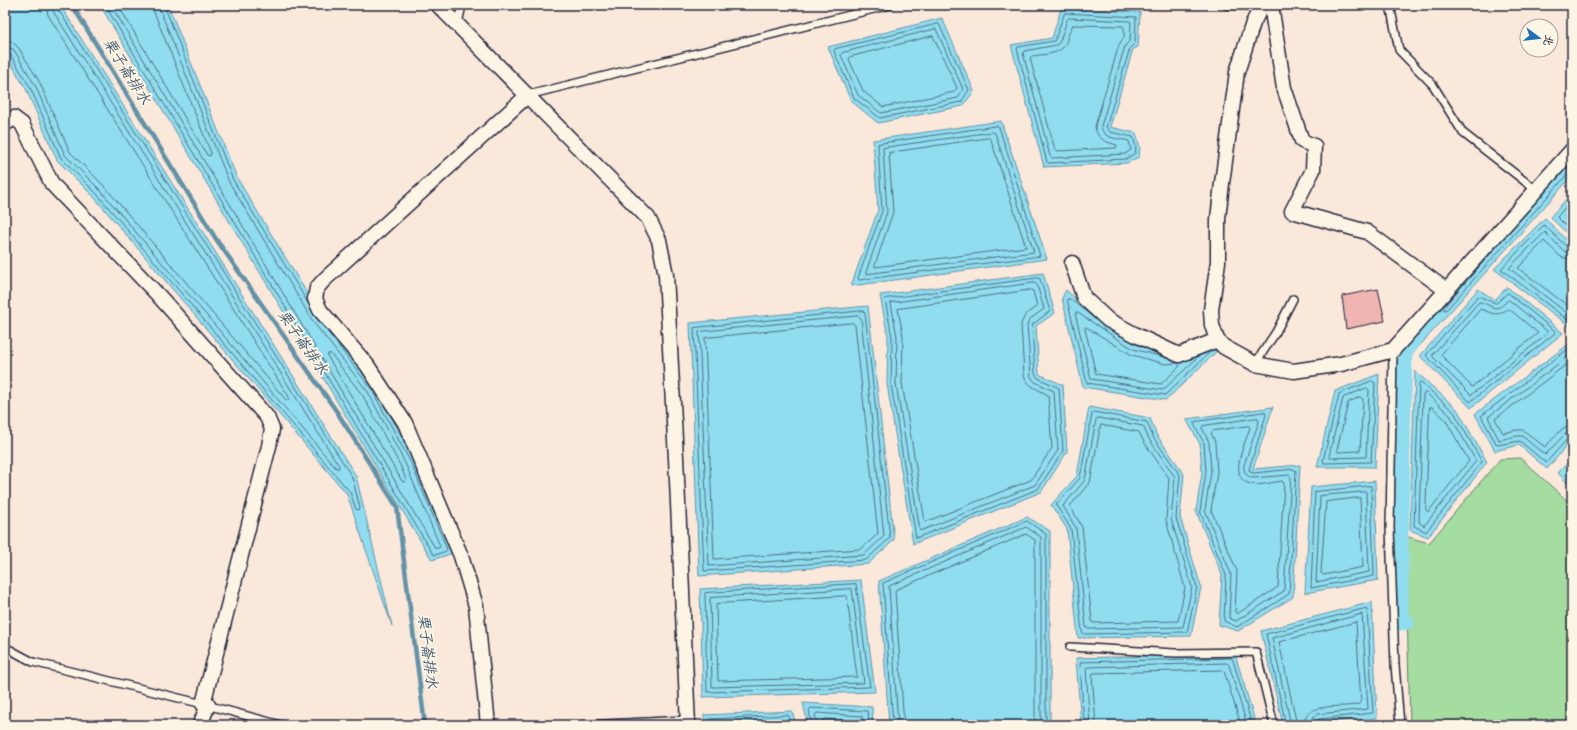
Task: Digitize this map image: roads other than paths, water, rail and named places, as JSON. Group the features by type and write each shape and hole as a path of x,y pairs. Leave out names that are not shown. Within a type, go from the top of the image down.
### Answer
{"street":[{"path":"438,5 648,218 659,240 666,275 688,723"},
{"path":"1446,290 1367,232 1292,211 1313,170 1314,146 1302,141 1284,88 1269,6 1258,13 1253,23 1237,72 1218,219 1218,262 1211,310 1212,325 1217,340 1224,347 1255,364 1294,371 1340,364 1393,350 1572,150"},
{"path":"488,725 476,606 461,556 405,423 367,365 320,310 315,299 317,288 324,280 528,95"},
{"path":"5,124 14,118 22,124 52,184 158,295 257,405 267,417 272,429 200,725"},
{"path":"1072,263 1084,298 1108,320 1136,335 1179,355 1217,340"}],"lane":[{"path":"458,24 462,5"},
{"path":"528,95 890,5"},
{"path":"1226,5 1269,6"},
{"path":"1390,5 1399,50 1433,85 1463,133 1536,190"},
{"path":"1255,364 1276,332 1293,299"},
{"path":"1393,350 1390,528 1395,665 1400,725"},
{"path":"5,647 33,662 205,704 281,725"},
{"path":"1070,647 1175,653 1256,652 1274,725"},
{"path":"584,725 688,723"}],"water":[{"path":"5,5 60,5 356,476 392,626 347,494 94,197 57,160 26,89 5,53"},
{"path":"100,5 168,5 237,178 322,318 376,387 414,461 453,553 432,560"},
{"path":"1061,9 1140,12 1138,47 1133,49 1110,127 1136,133 1140,147 1139,157 1127,163 1044,167 1011,45 1052,38"},
{"path":"942,18 974,91 963,106 878,123 851,101 828,47"},
{"path":"1001,121 1047,259 851,286 878,210 873,140"},
{"path":"1572,154 1572,176 1414,352 1402,348"},
{"path":"1572,193 1572,238 1550,217"},
{"path":"1545,218 1572,246 1572,328 1494,269"},
{"path":"1043,273 1055,313 1036,326 1039,374 1063,385 1067,452 1041,492 913,544 887,384 888,337 880,295"},
{"path":"1507,287 1563,333 1471,408 1420,356 1478,289 1495,300"},
{"path":"1066,290 1089,311 1168,349 1212,345 1216,352 1166,400 1083,387 1062,298"},
{"path":"868,306 894,540 868,564 699,576 690,323"},
{"path":"1569,344 1572,346 1572,439 1547,469 1519,445 1495,451 1475,414"},
{"path":"1415,371 1457,409 1487,462 1428,537 1410,530"},
{"path":"1379,374 1375,467 1317,467 1335,391"},
{"path":"1089,407 1150,418 1156,434 1184,474 1180,517 1201,587 1191,636 1078,638 1067,529 1051,505 1077,476"},
{"path":"1273,407 1253,469 1300,465 1293,597 1238,631 1219,625 1222,575 1196,511 1202,473 1200,444 1186,419"},
{"path":"1572,458 1572,488 1558,473"},
{"path":"1375,481 1378,580 1305,593 1311,487"},
{"path":"1027,517 1050,531 1050,725 889,725 879,581"},
{"path":"861,580 875,692 703,697 700,589"},
{"path":"1372,602 1377,718 1283,725 1261,631"},
{"path":"1235,654 1256,725 1081,725 1076,658"},
{"path":"803,703 872,707 873,725 808,725"},
{"path":"792,711 796,725 705,725 704,715"}],"waterway":[{"name":"栗子崙排水","path":"72,5 216,239 337,412 397,507 425,725"},
{"path":"1407,622 1401,623 1401,535 1405,353 1419,334"}]}
